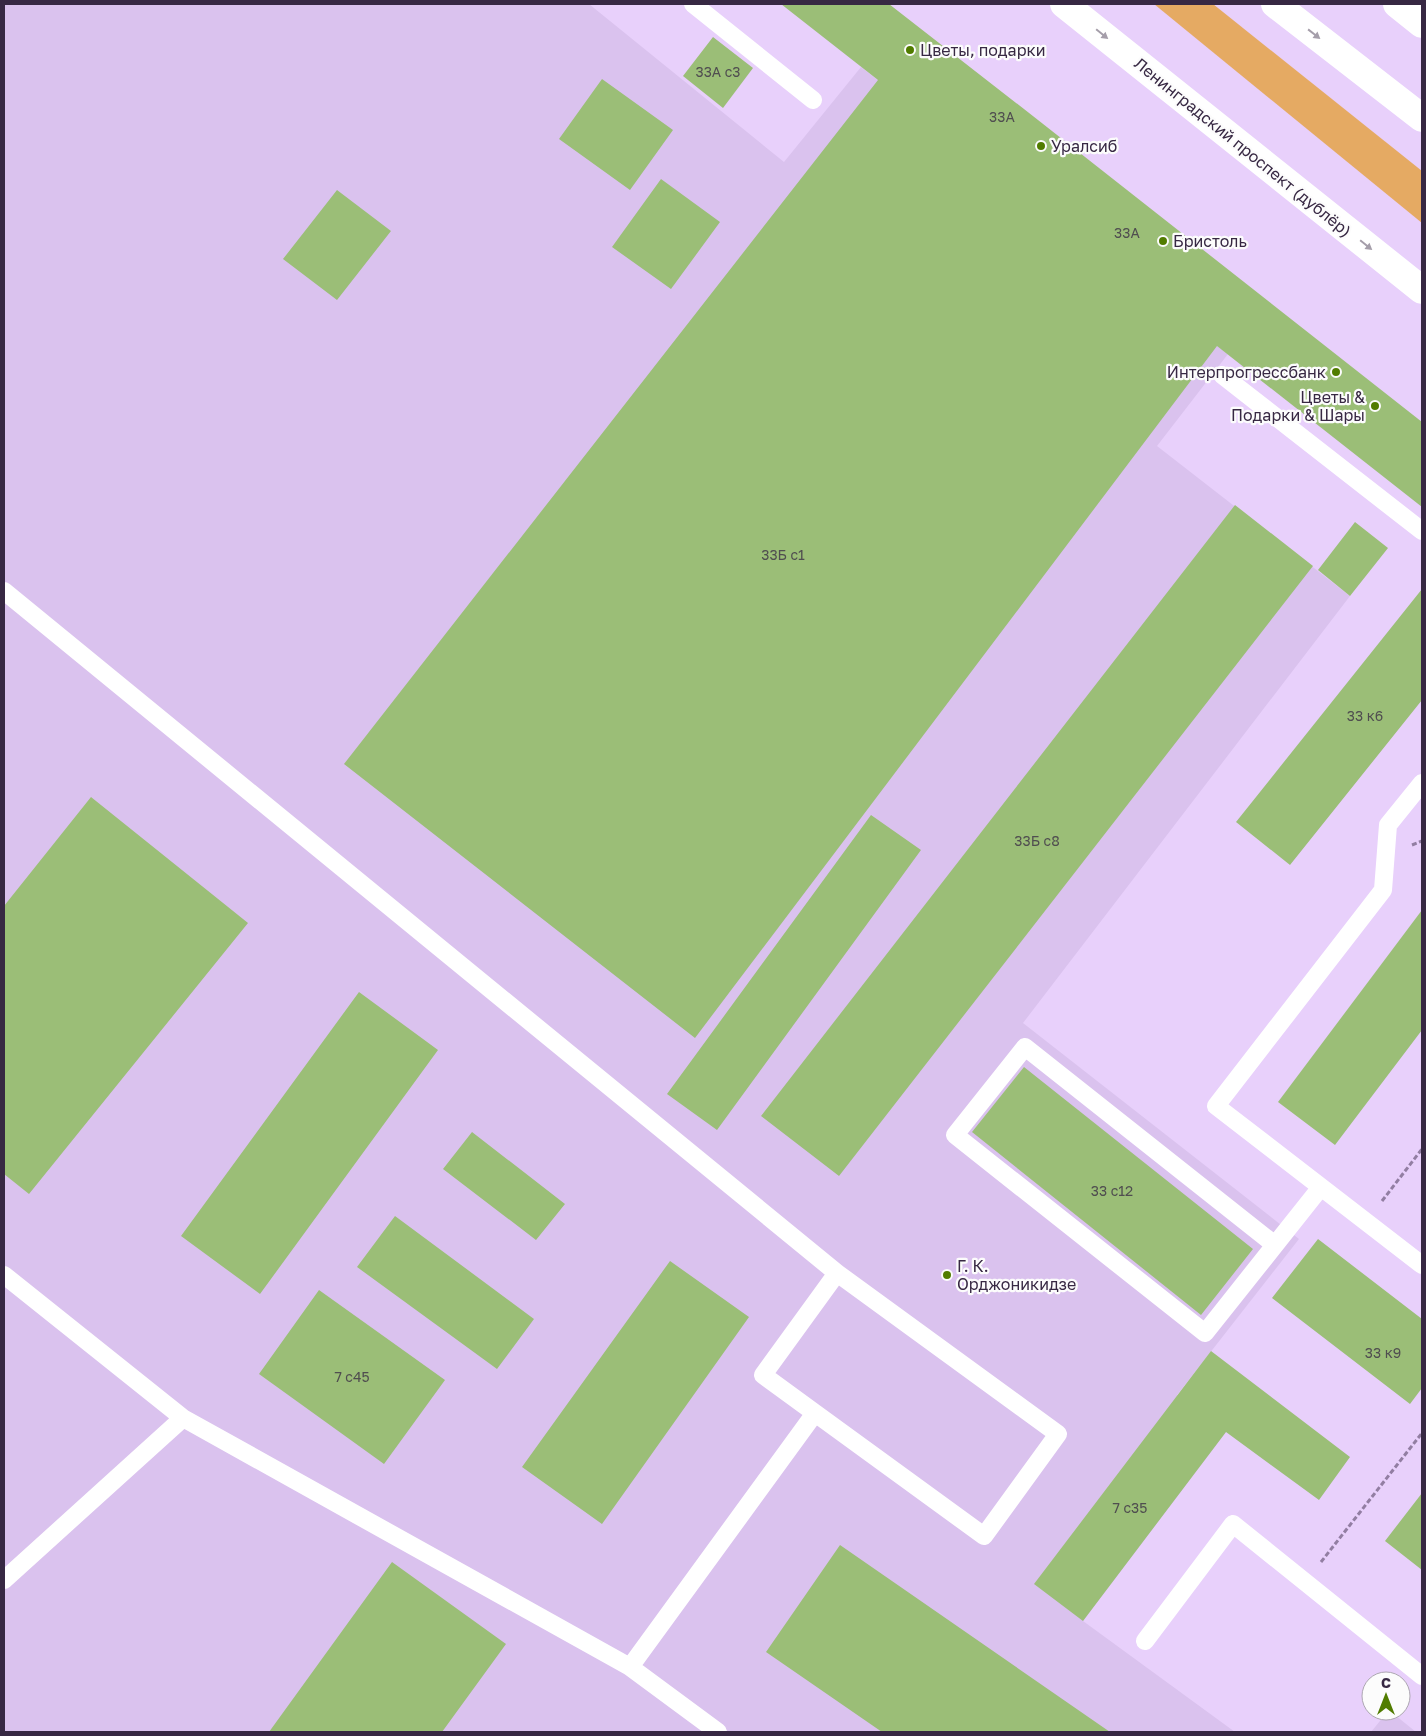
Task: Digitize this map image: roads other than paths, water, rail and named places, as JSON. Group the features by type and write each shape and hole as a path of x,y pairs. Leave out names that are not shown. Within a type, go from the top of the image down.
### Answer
{"main road":[{"name":"Ленинградский проспект (дублёр)","path":"1064,4 1422,290"},
{"path":"1275,4 1422,118"},
{"path":"1397,4 1422,24"}],"lane":[{"path":"693,4 813,100"},
{"path":"1222,375 1422,532"},
{"path":"4,590 837,1273 1058,1434 984,1536 763,1375 837,1273"},
{"path":"1422,783 1388,825 1383,890 1216,1106 1422,1265"},
{"path":"1275,1244 1025,1047 955,1135 1205,1333 1321,1187"},
{"path":"4,1275 183,1418 630,1667 718,1732"},
{"path":"630,1667 815,1413"},
{"path":"4,1580 183,1418"},
{"path":"1145,1641 1233,1524 1422,1676"}],"place":[{"name":"Цветы, подарки","path":"910,50"},
{"name":"Уралсиб","path":"1041,146"},
{"name":"Бристоль","path":"1163,241"},
{"name":"Интерпрогрессбанк","path":"1336,372"},
{"name":"Цветы & Подарки & Шары","path":"1375,406"},
{"name":"Г. К. Орджоникидзе","path":"947,1275"}]}
